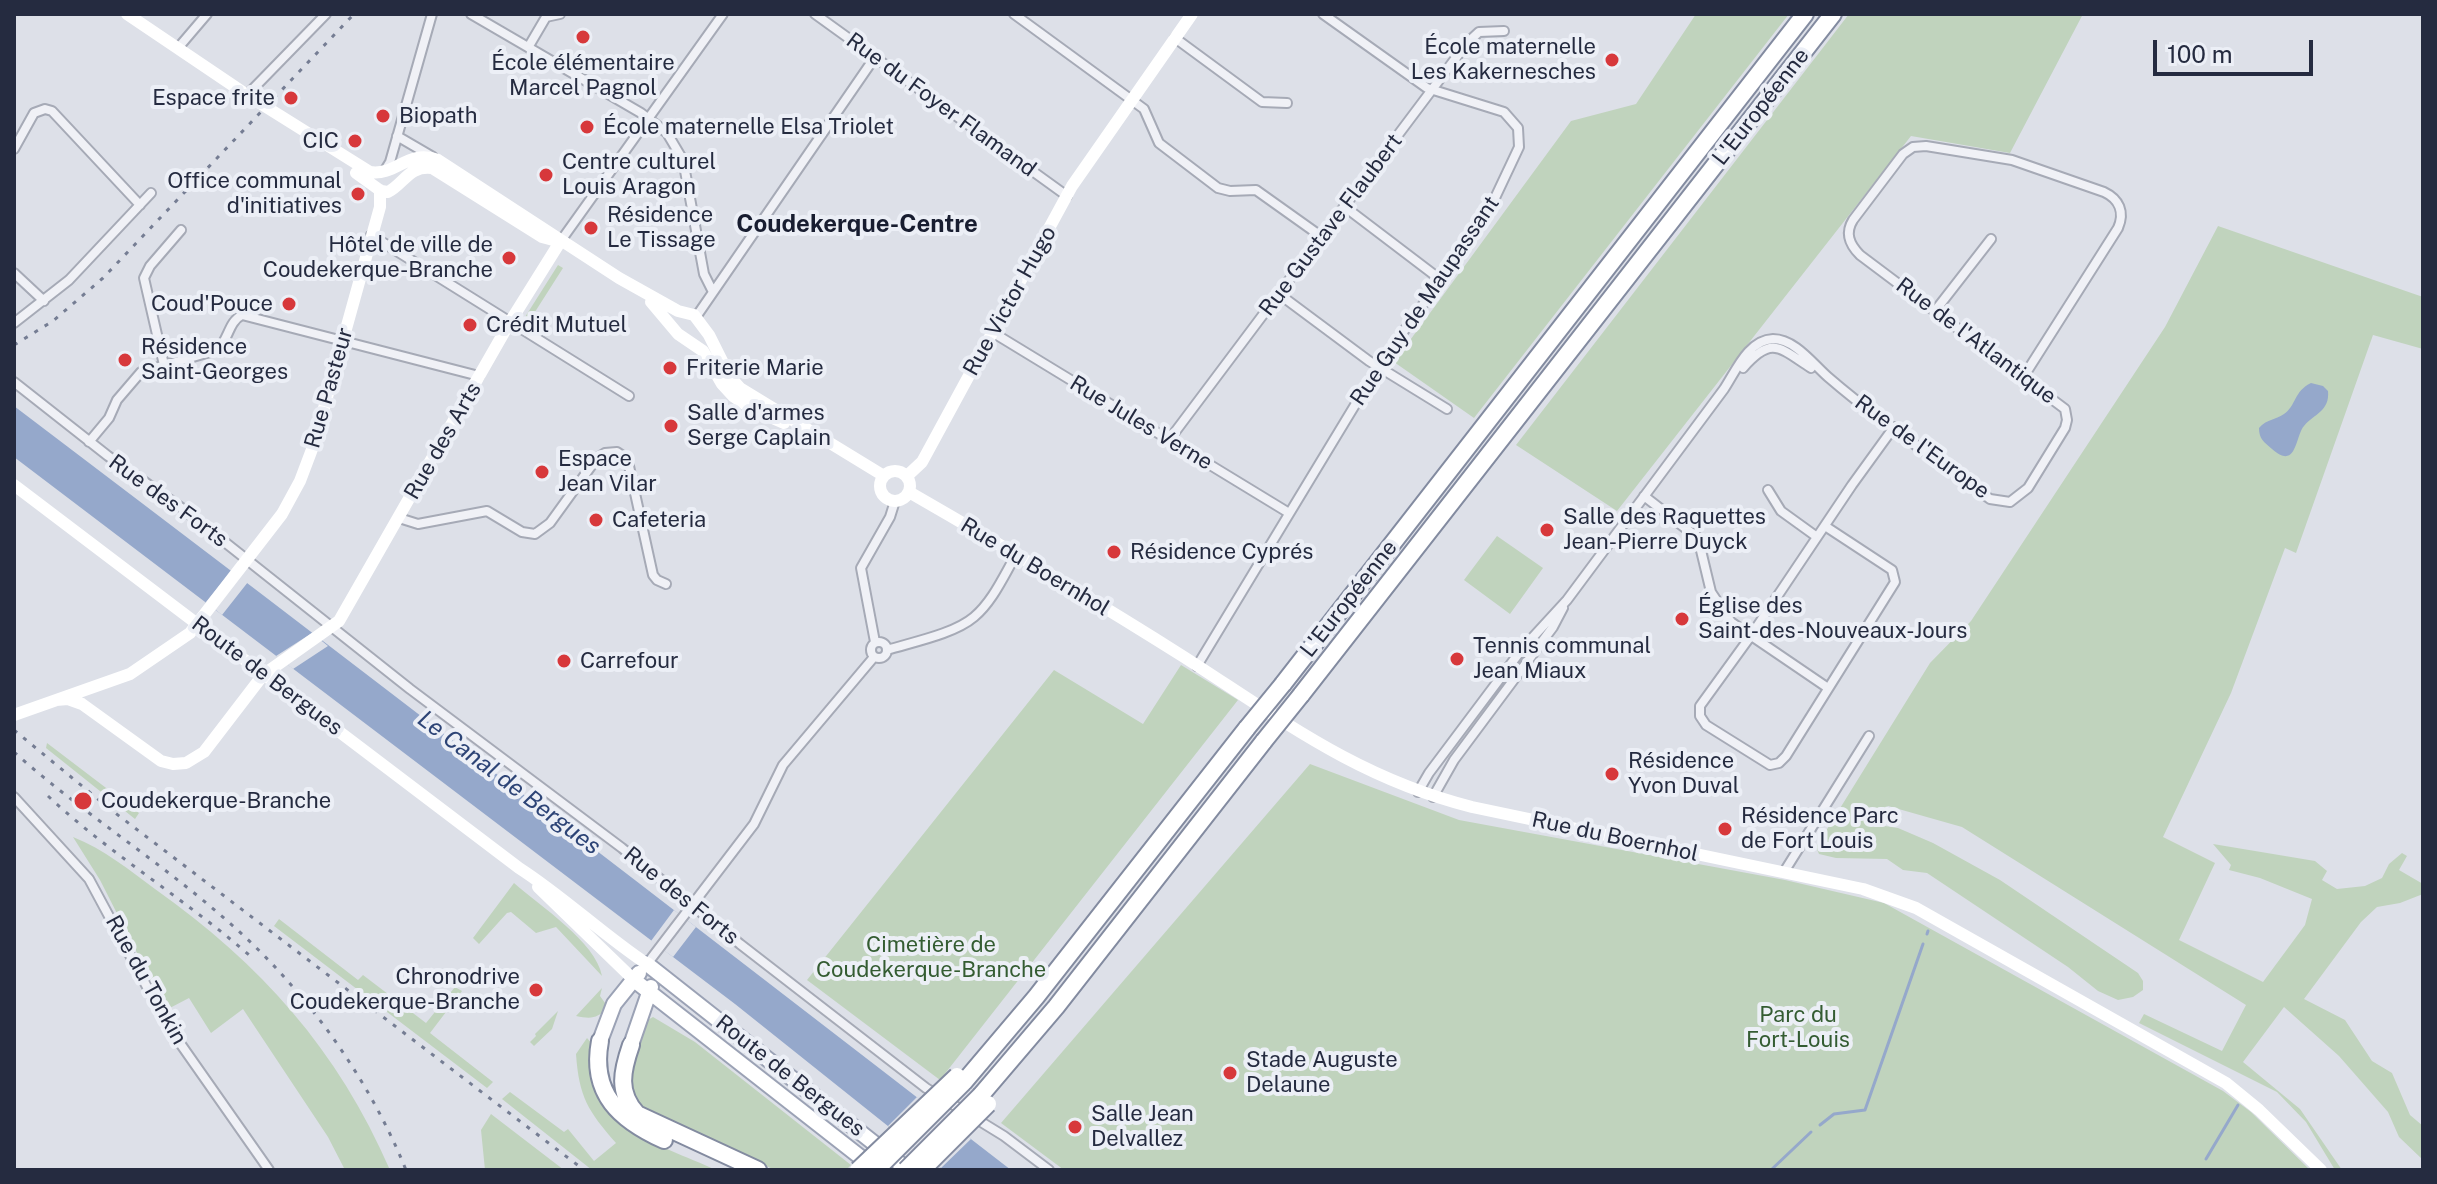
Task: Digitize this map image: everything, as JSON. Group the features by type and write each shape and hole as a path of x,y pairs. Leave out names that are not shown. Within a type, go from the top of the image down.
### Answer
{"highway":[{"name":"L'Européenne","path":"961,1079 1004,1037 1805,14"},
{"name":"L'Européenne","path":"907,1170 984,1099 1833,14"},
{"path":"600,1041 597,1058 599,1077 610,1102 623,1116 644,1131 730,1170"},
{"path":"631,1045 622,1084 625,1097 634,1110 653,1123 758,1170"},
{"path":"876,1170 961,1079"},
{"path":"858,1170 961,1079"},
{"path":"922,1170 984,1099"}],"main road":[{"path":"600,1041 614,1004 647,964"},
{"path":"631,1045 649,992 651,976 647,964"},
{"name":"Route de Bergues","path":"647,964 907,1170"},
{"name":"Route de Bergues","path":"634,980 876,1170"}],"street":[{"path":"127,14 367,171 385,171 395,175 397,184"},
{"path":"178,48 207,14"},
{"path":"247,95 326,14"},
{"path":"379,189 376,180 390,162 432,14"},
{"path":"471,14 649,118 669,136 682,157 704,274 713,292"},
{"path":"529,46 546,17 560,14"},
{"path":"560,242 723,14"},
{"name":"Rue du Foyer Flamand","path":"815,14 1067,196"},
{"path":"1014,14 1134,100 1148,113 1157,141 1218,188 1256,190 1322,237"},
{"name":"Rue Victor Hugo","path":"1178,41 1192,14"},
{"name":"Rue Victor Hugo","path":"907,476 922,462 1067,196 1114,126 1201,14"},
{"name":"Rue Guy de Maupassant","path":"1197,666 1378,367 1491,209 1518,151 1520,137 1514,121 1499,110 1432,90 1323,14"},
{"name":"Rue Gustave Flaubert","path":"1169,440 1475,35 1488,30 1504,31"},
{"path":"1178,41 1262,102 1287,103"},
{"path":"674,327 675,319 692,317 713,292 875,57"},
{"path":"266,107 282,123 379,189 391,192 419,168 434,169 542,237 560,242"},
{"path":"14,149 29,118 45,109 55,113 140,205"},
{"path":"397,136 547,230 560,242 692,317 737,386 884,476"},
{"name":"Rue de l'Atlantique","path":"2024,376 2118,228 2121,210 2115,198 2018,161 1921,146 1909,149 1853,220 1848,233 1849,241 1857,252 2059,403 2066,412 2065,428 2044,461"},
{"path":"385,171 416,157 429,157 441,162"},
{"name":"Rue Pasteur","path":"14,714 136,671 199,624 282,514 300,481 314,444 381,200 379,189"},
{"path":"14,323 74,275 151,193"},
{"path":"1345,207 1441,280"},
{"path":"164,365 144,278 150,266 181,230"},
{"path":"371,235 629,396"},
{"path":"1935,311 1991,239"},
{"name":"Rue des Arts","path":"326,632 347,608 510,322 560,242"},
{"path":"14,273 44,301"},
{"path":"619,278 655,305 679,335 705,353 722,384 737,399 828,442"},
{"path":"1279,294 1378,367 1447,409"},
{"path":"89,442 109,418 117,400 144,370 217,350 226,340 235,319 244,315 479,376"},
{"path":"686,337 696,332 692,317"},
{"name":"Rue Jules Verne","path":"992,332 1289,513"},
{"name":"Rue de l'Europe","path":"1644,496 1724,389 1754,356 1773,343 1831,379 1990,499 2010,502 2021,495 2044,461"},
{"name":"Rue des Forts","path":"14,382 89,442 183,509 244,565 326,632 622,848 926,1088 1004,1136 1049,1170"},
{"path":"1825,526 1888,567 1895,576 1894,586 1786,756 1779,763 1770,765 1709,727 1699,712 1702,703 1750,637 1817,537 1894,427"},
{"path":"399,518 421,523 487,511 528,534 538,533 548,526 595,460 611,452 622,454 628,463 653,575 666,584"},
{"path":"894,471 907,476 909,492 895,501 887,498 882,492 884,476 894,471"},
{"name":"Route de Bergues","path":"14,485 647,964"},
{"path":"1768,490 1781,511 1817,537"},
{"name":"Rue du Boernhol","path":"909,492 1197,666 1327,750 1369,772 1418,792 1472,807 1872,892 1932,916 2226,1083 2321,1170"},
{"path":"1418,792 1522,649 1567,600 1644,496 1696,536 1702,547 1713,597 1731,622 1828,688"},
{"path":"874,657 870,649 875,642 861,568 890,517 895,501"},
{"path":"647,964 754,824 783,765 874,657 883,657 887,650 972,619 992,595 1016,555"},
{"path":"1433,797 1454,760 1553,627 1567,600"},
{"path":"56,700 76,701 154,758 182,764 204,752 263,675 326,632"},
{"path":"875,642 883,642 887,650"},
{"path":"94,686 88,697 97,714"},
{"path":"1784,872 1869,736"},
{"name":"Rue du Tonkin","path":"14,797 89,879 168,1026 269,1170"},
{"name":"Route de Bergues","path":"519,868 634,980"}],"green space":[{"path":"1696,14 1789,14 1474,418 1394,362 1571,121 1636,104"},
{"path":"1849,14 2083,14 2010,153 1911,136 1617,511 1516,445"},
{"path":"2218,226 2423,297 2423,349 2373,335 2296,553 2285,548 2231,693 2163,837 2215,863 2179,940 2263,982 2305,925 2312,899 2260,878 2229,870 2231,865 2213,844 2315,861 2327,871 2322,880 2337,889 2365,886 2382,878 2389,864 2402,853 2407,856 2399,870 2423,884 2423,894 2400,903 2377,907 2361,922 2304,999 2345,1020 2372,1061 2392,1073 2410,1115 2423,1126 2423,1160 2399,1137 2388,1112 2339,1056 2284,1007 2243,1062 2300,1109 2342,1170 2335,1170 2306,1122 2277,1092 2139,1023 2144,1014 2222,1051 2246,1005 1962,827 1888,806 1874,818 1872,824 1898,828 1933,843 2000,880 2138,973 2143,981 2143,990 2133,997 2118,1000 2098,991 2068,967 1927,873 1903,870 1887,859 1836,858 1819,854 1816,847 1930,663 1971,621 2165,327"},
{"path":"558,265 563,268 526,326 531,332 520,325"},
{"path":"1497,536 1543,568 1510,614 1464,580"},
{"name":"Cimetière de Coudekerque-Branche","path":"1181,665 1238,700 940,1080 807,980 1054,670 1143,724"},
{"path":"47,743 139,813 135,819 46,748"},
{"name":"Parc du Fort-Louis","path":"1310,764 1459,820 1785,880 1884,903 2223,1091 2251,1112 2310,1170 1064,1170 1001,1123"},
{"path":"73,837 116,860 193,918 262,979 321,1048 346,1086 390,1170 345,1170 328,1137 243,1009 211,1033 189,998 166,1010 100,880"},
{"path":"514,883 578,938 598,963 602,976 556,927 536,933 511,912 479,944 473,938"},
{"path":"279,919 358,980 363,975 426,1023 455,987 462,991 430,1033 493,1082 487,1088 274,926"},
{"path":"602,988 600,996 608,1007 594,1017 576,1016"},
{"path":"558,1011 552,1029 534,1046 530,1042 535,1034"},
{"path":"653,1017 695,1042 851,1165 846,1170 775,1170 639,1107 630,1074 646,1021"},
{"path":"587,1038 594,1046 593,1073 599,1095 612,1113 628,1128 648,1140 716,1170 592,1170 502,1099 510,1092 564,1132 568,1129 594,1161 616,1143 598,1122 583,1093 576,1054"},
{"path":"491,1114 564,1170 485,1170 481,1130"}],"water":[{"path":"2311,383 2328,391 2326,403 2304,426 2291,454 2280,455 2262,440 2259,428 2288,411 2301,390"},
{"path":"14,406 1011,1170 943,1170 735,1004 14,457"}],"pier":[{"path":"232,570 248,582 222,615 206,602"},
{"path":"312,633 328,646 293,669 276,656"},
{"path":"674,910 696,927 673,957 651,941"},
{"path":"917,1097 971,1139 941,1168 888,1126"}],"waterway":[{"path":"1820,1125 1834,1114 1865,1110 1923,944"},
{"path":"2206,1159 2238,1105"},
{"path":"1771,1170 1811,1132"}],"railway":[{"path":"14,345 53,321 103,278 354,14"},
{"path":"14,730 110,809 584,1170"},
{"path":"14,752 199,897 280,973 330,1034 352,1067 373,1100 406,1170"},
{"path":"48,796 97,838 249,955"}],"place":[{"name":"École élémentaire Marcel Pagnol","path":"583,37"},
{"name":"École maternelle Les Kakernesches","path":"1612,60"},
{"name":"Espace frite","path":"291,98"},
{"name":"Biopath","path":"383,116"},
{"name":"École maternelle Elsa Triolet","path":"587,127"},
{"name":"CIC","path":"355,141"},
{"name":"Centre culturel Louis Aragon","path":"546,175"},
{"name":"Office communal d'initiatives","path":"358,194"},
{"name":"Résidence Le Tissage","path":"591,228"},
{"name":"Hôtel de ville de Coudekerque-Branche","path":"509,258"},
{"name":"Coud'Pouce","path":"289,304"},
{"name":"Crédit Mutuel","path":"470,325"},
{"name":"Résidence Saint-Georges","path":"125,360"},
{"name":"Friterie Marie","path":"670,368"},
{"name":"Salle d'armes Serge Caplain","path":"671,426"},
{"name":"Espace Jean Vilar","path":"542,472"},
{"name":"Cafeteria","path":"596,520"},
{"name":"Salle des Raquettes Jean-Pierre Duyck","path":"1547,530"},
{"name":"Résidence Cyprés","path":"1114,552"},
{"name":"Église des Saint-des-Nouveaux-Jours","path":"1682,619"},
{"name":"Tennis communal Jean Miaux","path":"1457,659"},
{"name":"Carrefour","path":"564,661"},
{"name":"Résidence Yvon Duval","path":"1612,774"},
{"name":"Coudekerque-Branche","path":"83,801"},
{"name":"Résidence Parc de Fort Louis","path":"1725,829"},
{"name":"Chronodrive Coudekerque-Branche","path":"536,990"},
{"name":"Stade Auguste Delaune","path":"1230,1073"},
{"name":"Salle Jean Delvallez","path":"1075,1127"}],"district":[{"name":"Coudekerque-Centre","path":"857,225"}],"water label":[{"name":"Le Canal de Bergues","path":"509,783"}]}
